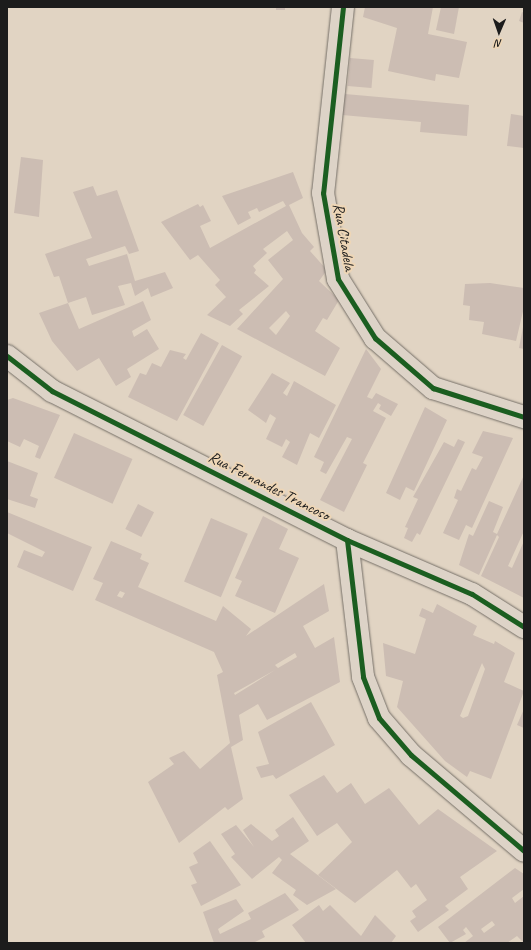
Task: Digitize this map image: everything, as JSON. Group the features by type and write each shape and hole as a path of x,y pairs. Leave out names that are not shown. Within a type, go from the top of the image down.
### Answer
{"street":[{"name":"Rua Citadela","path":"344,7 323,193 338,279 375,338 433,388 524,416"},
{"name":"Rua Fernandes Trancoso","path":"7,357 52,391 347,540 472,594 524,627"},
{"path":"347,540 363,677 379,718 411,755 524,851"}],"building":[{"path":"276,7 285,7 285,10 276,10"},
{"path":"365,7 433,7 428,34 467,42 459,78 436,74 435,81 388,71 397,28 363,17"},
{"path":"441,7 459,7 454,34 436,30"},
{"path":"522,12 524,13 524,23 519,21"},
{"path":"350,58 374,60 371,88 348,86"},
{"path":"345,94 469,105 467,136 420,132 421,122 342,115"},
{"path":"511,114 524,116 524,148 507,146"},
{"path":"21,157 43,160 39,217 14,213"},
{"path":"293,172 303,198 289,205 302,233 314,247 310,251 327,270 319,281 339,300 327,320 323,318 315,331 340,348 325,376 237,329 283,279 268,260 293,240 287,231 263,249 267,253 253,266 256,270 254,273 269,286 239,310 243,314 230,326 207,315 226,297 215,285 220,280 198,255 190,260 161,222 198,204 200,207 203,205 211,221 200,226 210,248 286,206 283,201 259,212 257,208 248,212 251,218 238,225 222,196","holes":["286,311 290,316 276,335 269,328"]},
{"path":"93,186 97,196 117,190 139,251 129,254 125,246 86,259 89,266 127,254 135,281 165,272 173,288 151,297 148,288 135,296 131,283 118,286 125,305 92,315 86,297 68,303 59,276 54,277 45,254 92,238 73,192"},
{"path":"490,283 524,288 524,307 516,341 482,334 484,322 469,320 470,306 463,305 465,284"},
{"path":"143,301 151,320 132,331 134,337 147,329 159,349 127,369 131,377 116,386 99,358 77,371 52,341 39,313 68,303 79,329"},
{"path":"524,327 524,349 519,348"},
{"path":"201,333 219,343 177,421 128,397 140,373 146,375 152,363 161,367 170,350 186,354 183,358 186,360"},
{"path":"222,345 242,356 203,426 183,415"},
{"path":"366,349 381,369 367,397 372,399 376,393 398,404 391,416 379,409 381,405 378,403 373,411 386,418 363,463 367,465 344,512 320,500 352,439 347,437 326,474 320,471 324,462 314,457"},
{"path":"272,373 290,383 283,393 287,396 294,381 336,405 319,438 310,433 297,465 282,457 290,442 286,439 282,447 266,439 276,418 270,414 266,423 248,410"},
{"path":"13,398 60,415 40,459 35,457 39,446 24,439 20,447 7,441 7,400"},
{"path":"425,407 447,420 414,491 406,487 400,500 386,493"},
{"path":"483,431 513,438 472,528 466,525 459,540 443,533 458,500 454,498 457,489 461,491 472,468 476,470 483,457 472,453"},
{"path":"74,433 132,459 113,504 54,478"},
{"path":"458,439 465,442 420,535 417,533 412,542 404,538 408,528 405,527 418,499 413,497 444,442 454,447"},
{"path":"7,461 38,473 30,496 38,499 35,508 7,499"},
{"path":"524,475 524,531 508,566 512,568 524,541 524,598 481,576 499,537 497,535 479,575 459,565 469,534 473,536 489,501 503,507 493,532 497,534"},
{"path":"138,504 154,512 141,537 125,529"},
{"path":"7,512 92,547 73,591 17,567 24,550 42,557 45,552 7,533"},
{"path":"263,516 288,529 279,549 299,558 275,613 235,596 242,581 235,578"},
{"path":"211,518 248,534 221,597 184,582"},
{"path":"111,541 142,554 140,559 149,563 138,587 216,621 223,606 251,629 246,636 324,584 329,611 303,626 315,648 334,637 340,682 267,720 258,704 239,715 243,740 231,747 243,799 228,810 225,807 179,843 148,782 174,764 169,758 184,751 200,769 230,743 217,675 223,672 214,652 95,600 103,583 93,579","holes":["120,591 125,593 122,598 117,596","295,653 297,657 278,668 275,665","275,670 235,695 234,693"]},
{"path":"437,604 477,626 473,635 494,644 495,641 515,653 504,682 524,691 491,779 470,771 467,777 445,761 397,707 403,681 386,676 383,643 415,654 426,619 419,616 422,608 433,613","holes":["482,663 485,669 468,716 463,718 460,716"]},
{"path":"311,702 335,745 276,779 273,775 261,778 256,767 269,764 258,732"},
{"path":"524,709 524,728 517,725"},
{"path":"324,775 337,793 351,783 365,804 389,788 419,825 438,809 497,851 460,877 468,889 445,906 449,910 418,932 410,921 416,917 412,911 427,900 416,884 411,888 397,870 355,903 318,875 352,842 337,823 317,836 289,795"},
{"path":"293,817 309,841 290,854 336,889 307,905 293,895 296,890 272,873 282,860 279,857 252,879 231,857 235,854 221,834 236,825 254,847 243,830 251,824 272,841 279,836 275,830"},
{"path":"210,841 241,885 201,906 191,885 197,883 189,867 198,863 193,853"},
{"path":"515,868 524,874 524,889 512,898 515,903 524,896 524,943 517,936 507,943 464,943 473,936 466,927 463,930 466,934 450,943 438,927","holes":["492,921 495,925 484,933 481,929"]},
{"path":"285,893 299,910 262,931 265,937 253,943 214,943 203,912 236,899 244,911 218,929 220,934 251,919 248,913"},
{"path":"319,905 323,911 330,905 361,936 375,915 396,936 391,943 306,943 292,925"}],"cycle path":[{"path":"343,7 323,193 338,279 375,338 433,388 524,417"},
{"path":"7,356 52,391 347,540 472,594 524,627"},
{"path":"347,540 363,677 379,718 411,755 524,851"}]}
